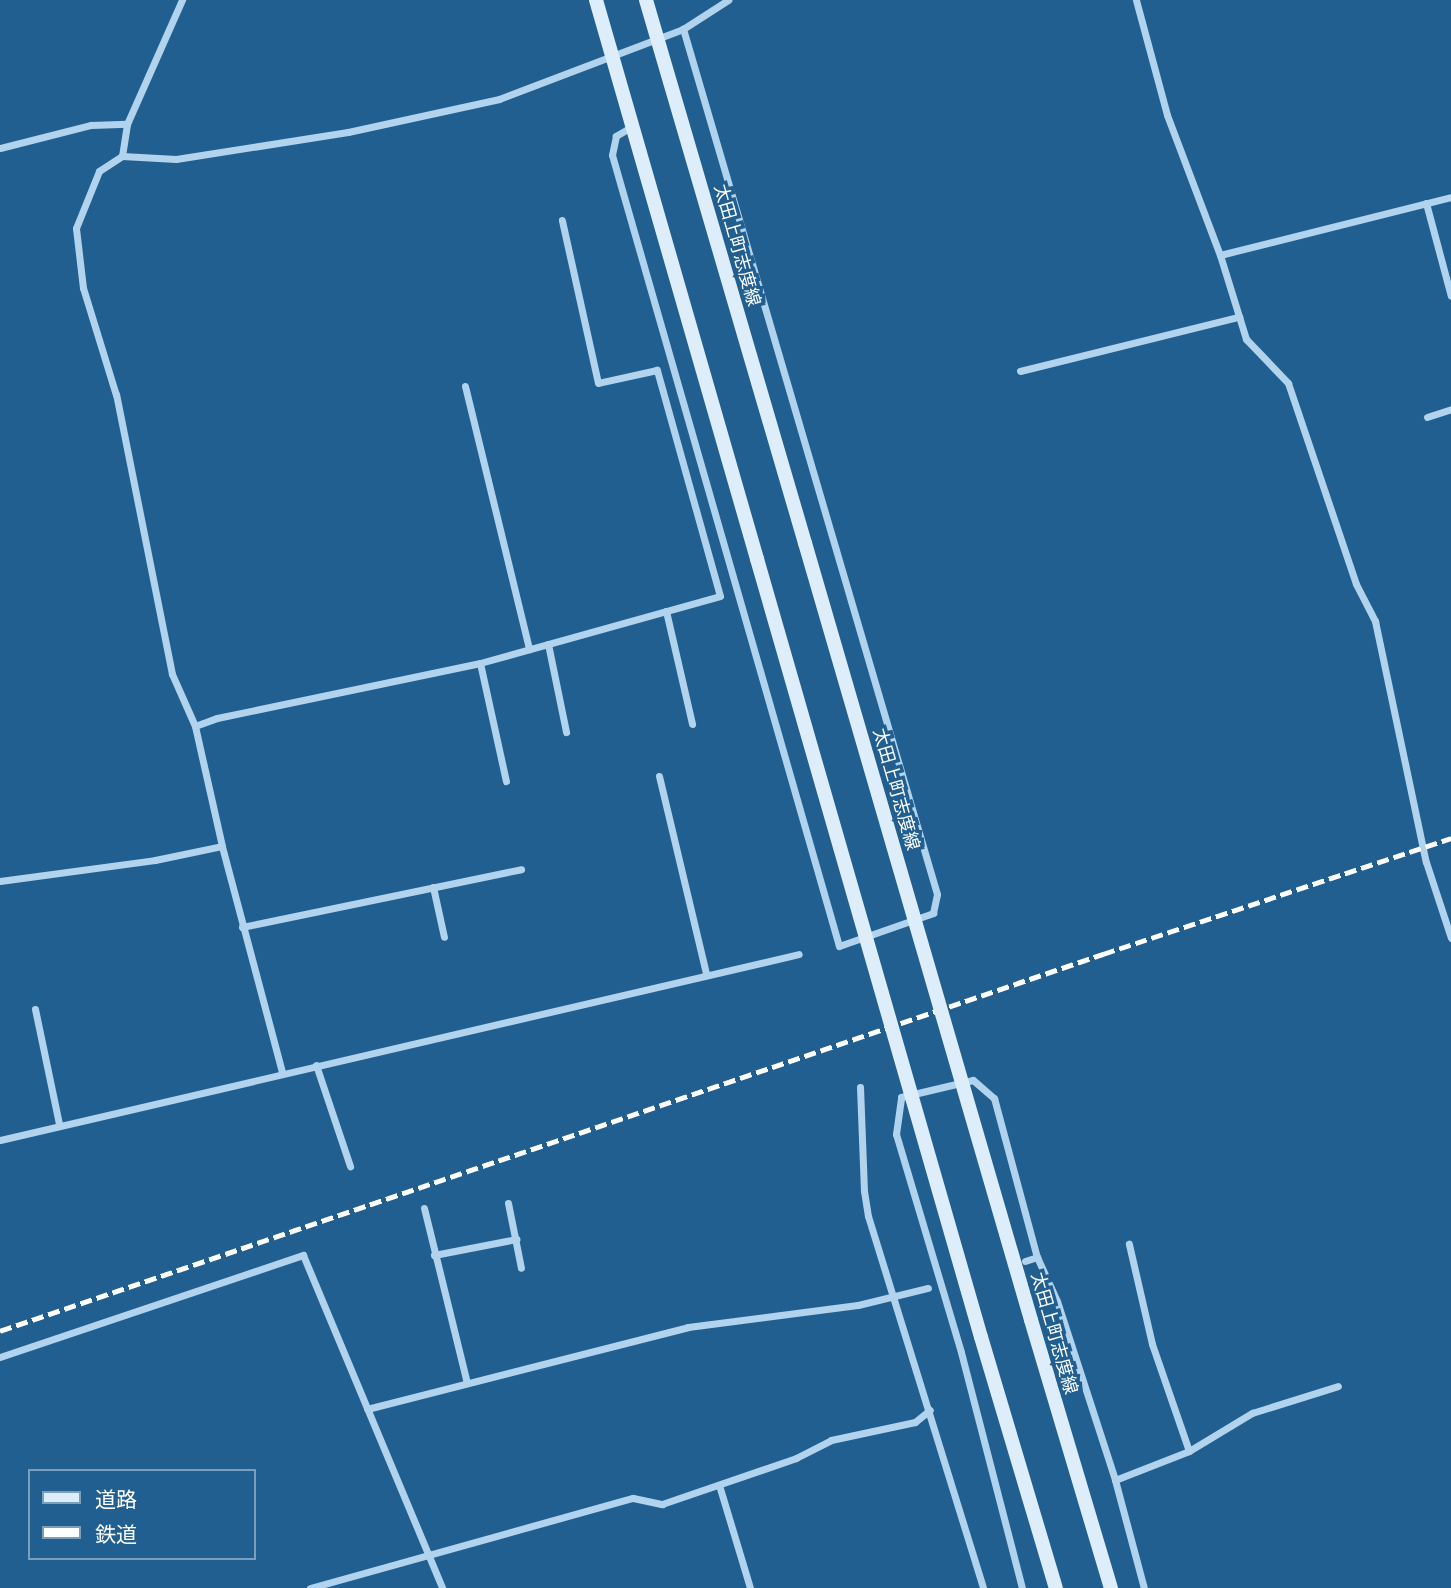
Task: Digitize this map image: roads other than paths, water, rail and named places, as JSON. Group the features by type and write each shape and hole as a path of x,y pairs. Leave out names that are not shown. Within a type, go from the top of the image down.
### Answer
{"main road":[{"path":"596,0 981,1337 1056,1588"},
{"name":"太田上町志度線","path":"646,0 1111,1588"}],"street":[{"path":"122,156 127,124 182,0"},
{"path":"282,1072 222,846 195,726 172,674 116,395 83,288 76,228 99,171 122,156 176,159 438,114 499,99 683,29 728,0"},
{"path":"1136,0 1167,115 1220,255 1246,339 1288,383 1356,584 1375,621 1426,862 1451,938"},
{"path":"632,125 616,136 612,155 839,946 933,913 937,894 683,29"},
{"path":"0,148 91,125 127,124"},
{"path":"1220,255 1451,197"},
{"path":"1426,203 1451,296"},
{"path":"195,726 217,718 480,663 720,596 656,370 598,383 562,220"},
{"path":"1020,371 1239,317"},
{"path":"465,386 529,649"},
{"path":"1427,417 1451,409"},
{"path":"666,611 692,724"},
{"path":"548,645 566,732"},
{"path":"480,663 506,781"},
{"path":"659,776 706,973"},
{"path":"0,881 155,860 222,846"},
{"path":"243,927 521,869"},
{"path":"433,887 444,937"},
{"path":"0,1140 706,973 799,954"},
{"path":"36,1009 59,1124"},
{"path":"316,1065 350,1166"},
{"path":"1022,1588 961,1352 896,1134 901,1097 973,1080 993,1098 1037,1257 1057,1301 1115,1480 1144,1588"},
{"path":"860,1087 863,1191 893,1298 930,1410 983,1588"},
{"path":"508,1203 521,1268"},
{"path":"424,1208 467,1383"},
{"path":"434,1255 516,1239"},
{"path":"1129,1244 1152,1344 1189,1451"},
{"path":"0,1357 303,1255 442,1588"},
{"path":"1025,1261 1037,1257"},
{"path":"367,1409 688,1327 893,1298 928,1288"},
{"path":"1115,1480 1189,1451 1252,1413 1338,1386"},
{"path":"310,1588 426,1553 633,1498 662,1504 796,1458 831,1440 915,1422 930,1410"},
{"path":"719,1485 750,1588"}],"railway":[{"path":"0,1331 1103,954 1451,838"}]}
